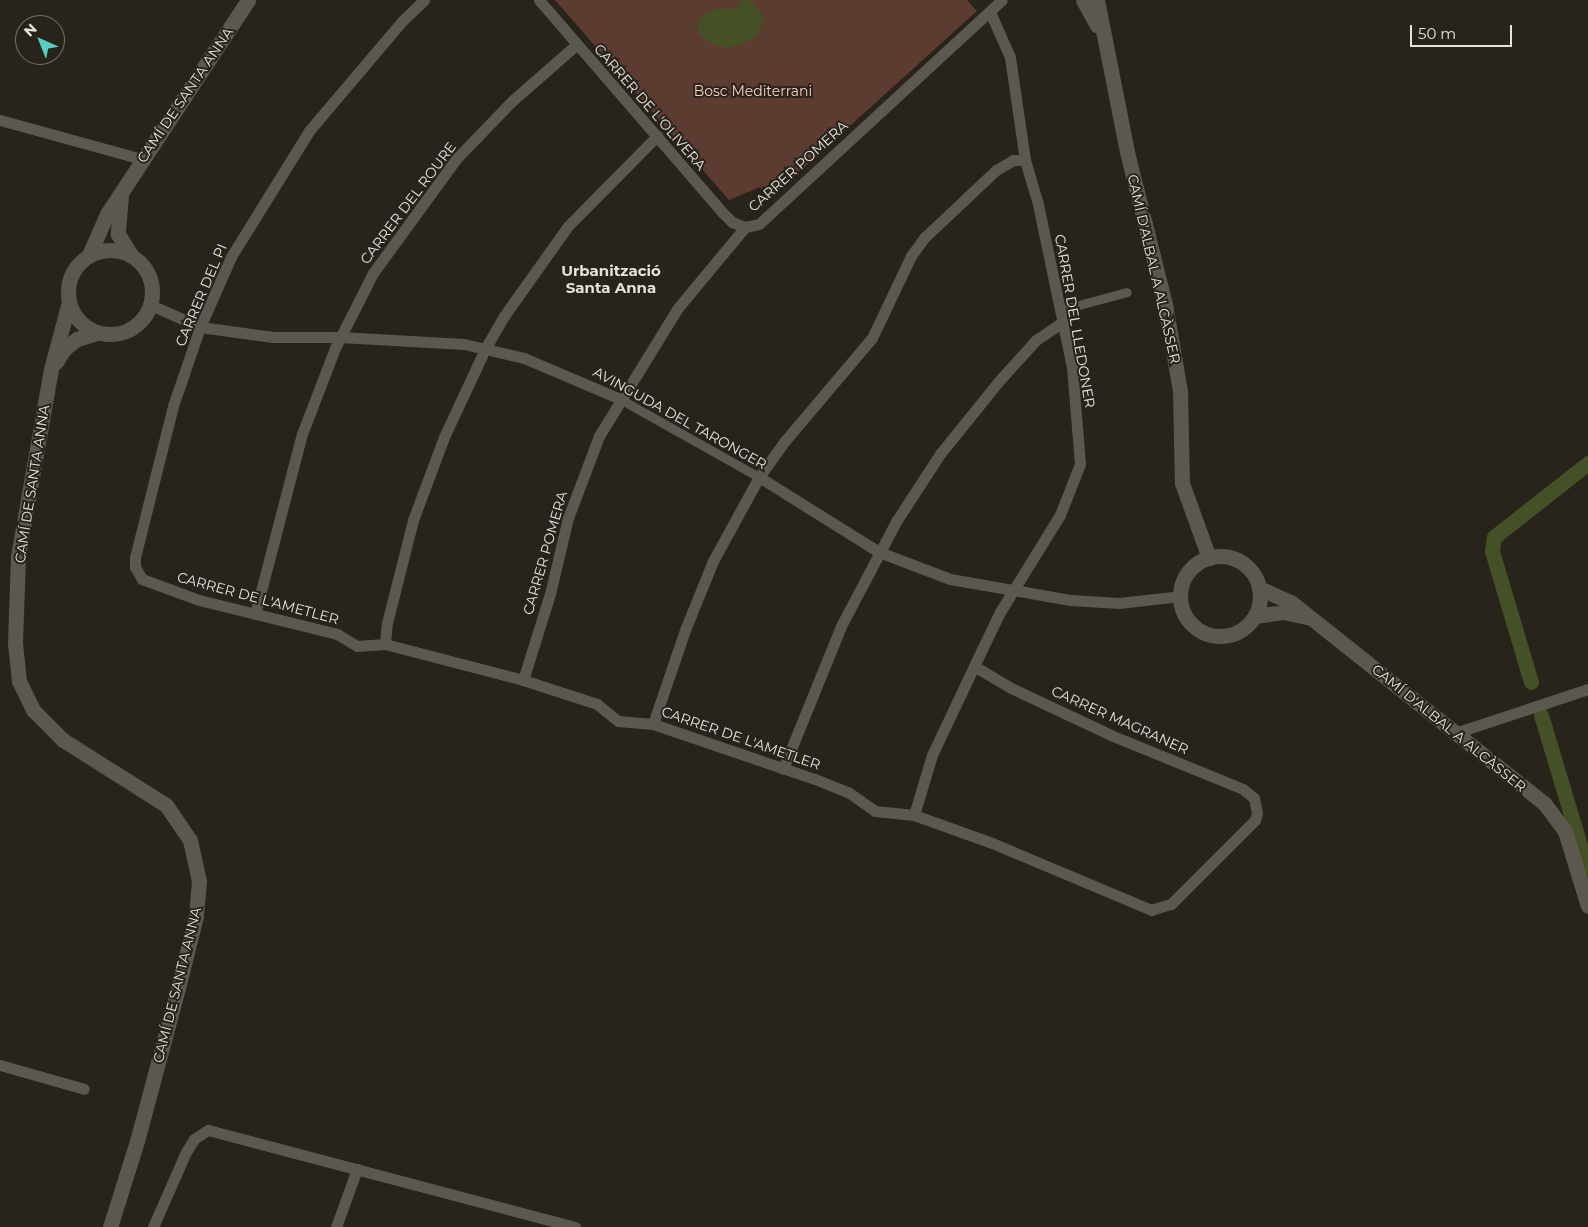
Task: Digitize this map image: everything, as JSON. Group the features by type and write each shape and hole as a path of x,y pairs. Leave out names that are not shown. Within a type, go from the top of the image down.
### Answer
{"street":[{"name":"CAMÍ DE SANTA ANNA","path":"90,255 107,214 248,0"},
{"name":"CARRER DEL PI","path":"135,567 173,406 200,327 231,257 309,131 403,20 424,0"},
{"name":"CARRER DE L'OLIVERA","path":"539,0 576,45 732,222 745,228"},
{"name":"CARRER POMERA","path":"523,680 568,518 599,436 676,310 745,228 759,224 1002,0"},
{"name":"CAMÍ D'ALBAL A ALCÀSSER","path":"1083,0 1103,37"},
{"name":"CAMÍ D'ALBAL A ALCÀSSER","path":"1097,0 1103,37 1165,304 1180,391 1182,483 1209,558"},
{"name":"CARRER DEL LLEDONER","path":"914,815 932,755 974,666 1013,592 1060,515 1080,464 1078,415 1061,316 1025,160 1010,57 990,12"},
{"name":"CARRER DEL ROURE","path":"255,614 302,434 340,337 373,273 457,158 512,101 576,45"},
{"path":"0,120 142,160"},
{"path":"385,644 413,520 444,437 485,349 504,316 568,226 657,136"},
{"path":"654,724 685,630 713,561 759,477 784,442 872,338 911,256 925,237 996,170 1013,160 1025,160"},
{"name":"CAMÍ DE SANTA ANNA","path":"122,192 118,234 131,255"},
{"path":"117,250 131,255 150,276 151,304 145,317 123,333 96,333 79,321 69,302 71,275 90,255 117,250"},
{"path":"783,770 841,626 879,552 940,454 1036,340 1061,316 1127,292"},
{"name":"CAMÍ DE SANTA ANNA","path":"69,302 51,369 18,557 15,643 19,681 33,710 63,740 166,805 190,840 199,882 196,916 178,988 137,1141 110,1227"},
{"name":"AVINGUDA DEL TARONGER","path":"151,304 200,327 273,337 416,340 485,349 524,358 620,399 759,477 879,552 950,579 1013,592 1118,603 1180,596"},
{"name":"CAMÍ DE SANTA ANNA","path":"51,369 64,349 77,339 96,333"},
{"path":"1259,588 1255,616 1235,633 1209,635 1188,620 1180,596 1188,572 1209,558 1228,558 1246,566 1259,588 1291,602 1311,618"},
{"name":"CARRER DE L'AMETLER","path":"135,567 142,580 148,583 255,614 337,634 364,648 385,644 523,680 597,704 618,721 654,724 848,792 875,811 885,815 914,815 992,844 1151,910 1165,908"},
{"name":"CAMÍ D'ALBAL A ALCÀSSER","path":"1255,616 1283,612 1311,618 1544,803 1565,831 1588,906"},
{"name":"CARRER MAGRANER","path":"974,666 1011,688 1102,731 1243,789 1254,798 1257,813 1251,826 1165,908"},
{"path":"1455,733 1588,689"},
{"path":"0,1065 84,1089"},
{"path":"153,1227 186,1152 201,1132 208,1130 575,1227"},
{"path":"336,1227 357,1169"}],"green space":[{"name":"Bosc Mediterrani","path":"555,0 967,0 977,11 770,198 760,187 729,200"}],"shaded area":[{"path":"742,0 750,0 764,17 760,31 752,40 728,48 713,45 699,33 698,21 703,15 717,9 736,9"}],"waterway":[{"path":"1531,682 1492,551 1494,537 1588,463"},
{"path":"1541,715 1588,872"}],"district":[{"name":"Urbanització Santa Anna","path":"611,278"}]}
